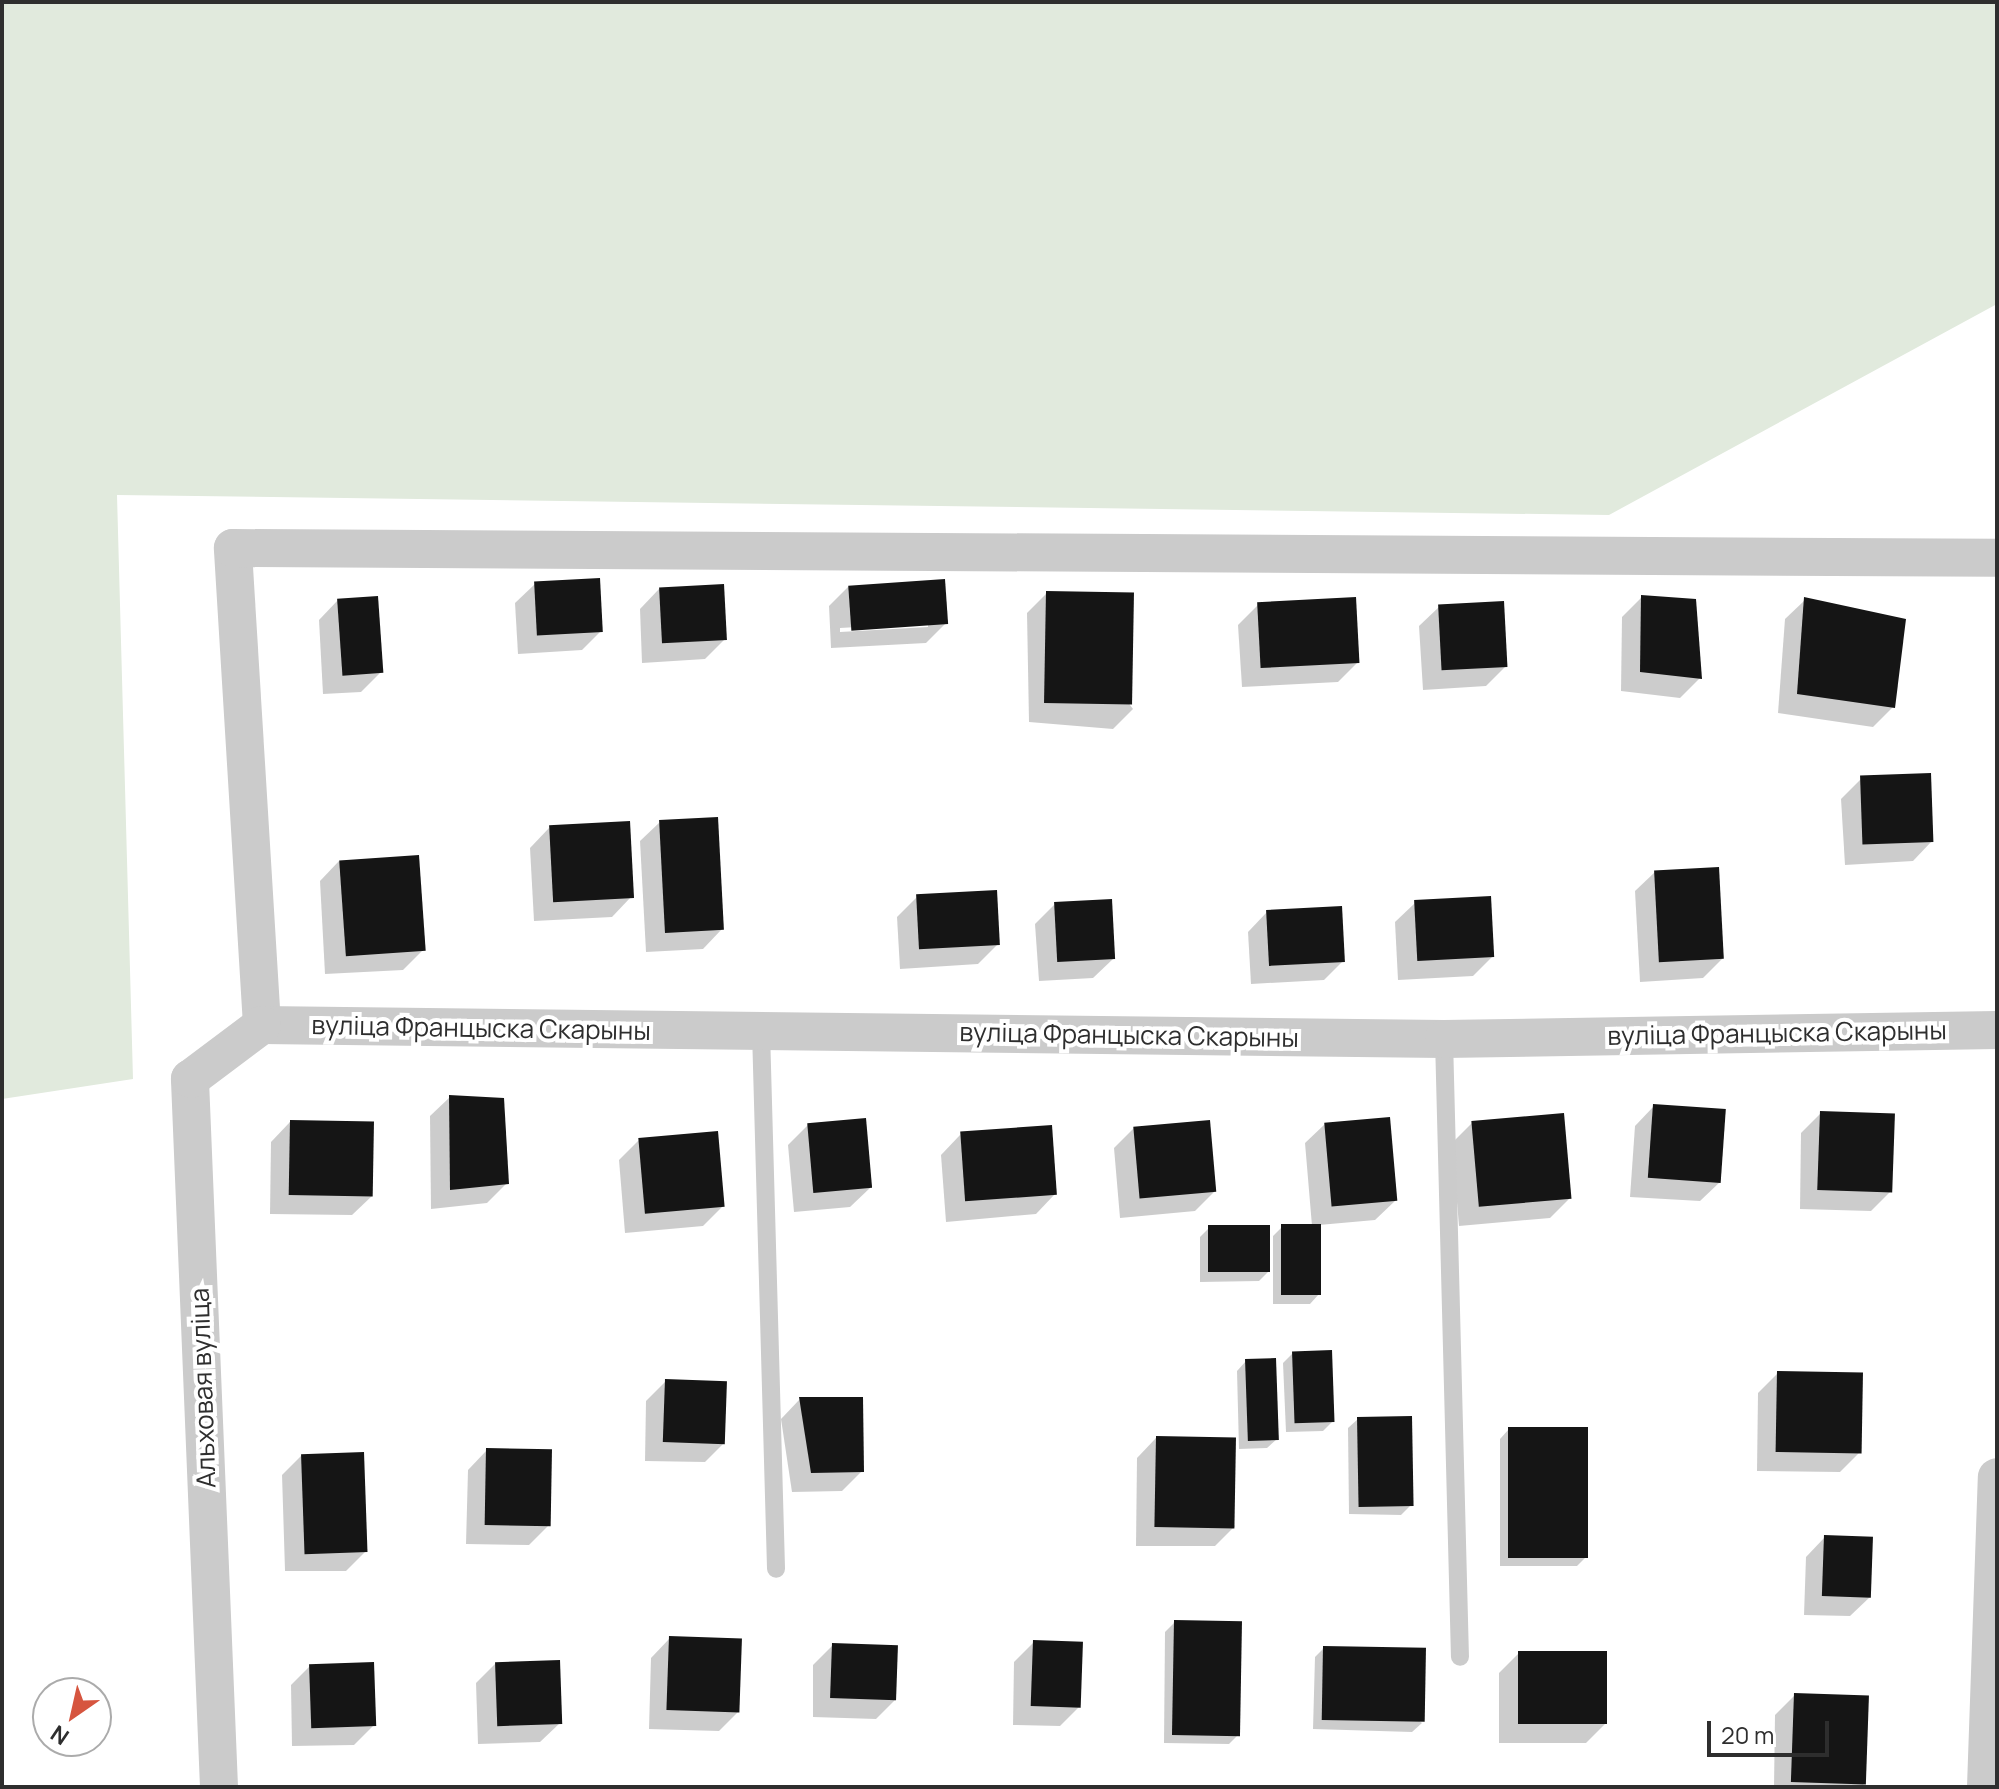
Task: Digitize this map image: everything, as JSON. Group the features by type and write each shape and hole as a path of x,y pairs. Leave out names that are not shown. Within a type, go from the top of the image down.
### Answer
{"street":[{"path":"262,1025 233,548 1997,558"},
{"name":"вуліца Францыска Скарыны","path":"262,1025 1444,1039 1997,1030"},
{"name":"Альховая вуліца","path":"219,1787 190,1079 262,1025"},
{"path":"1986,1787 1997,1477"}],"lane":[{"path":"761,1031 776,1569"},
{"path":"1444,1039 1460,1657"}],"shaded area":[{"path":"2,2 1997,2 1997,304 1609,515 117,495 133,1079 2,1099"}],"building":[{"path":"600,578 603,632 537,635 534,581"},
{"path":"945,579 948,624 851,631 848,586"},
{"path":"724,584 727,640 662,643 659,587"},
{"path":"1046,591 1134,593 1132,705 1044,703"},
{"path":"1641,595 1696,599 1702,679 1640,672"},
{"path":"378,596 383,673 342,676 337,599"},
{"path":"1356,597 1359,663 1261,668 1257,602"},
{"path":"1804,597 1906,619 1895,708 1797,694"},
{"path":"1504,601 1507,667 1442,670 1438,604"},
{"path":"1931,773 1933,842 1862,844 1860,775"},
{"path":"718,817 724,930 665,933 659,820"},
{"path":"630,821 634,898 553,902 549,825"},
{"path":"419,855 426,951 346,956 339,861"},
{"path":"1719,867 1724,959 1659,962 1654,870"},
{"path":"997,890 1000,945 919,949 916,894"},
{"path":"1491,896 1494,957 1417,961 1414,900"},
{"path":"1112,899 1115,959 1057,962 1054,902"},
{"path":"1342,906 1345,962 1269,966 1266,910"},
{"path":"449,1095 504,1098 509,1184 450,1190"},
{"path":"1653,1104 1726,1109 1721,1183 1648,1178"},
{"path":"1820,1111 1895,1114 1892,1193 1817,1190"},
{"path":"1564,1113 1571,1199 1479,1207 1471,1121"},
{"path":"1390,1117 1397,1201 1332,1206 1324,1123"},
{"path":"866,1118 872,1188 813,1193 807,1123"},
{"path":"290,1120 374,1121 373,1196 289,1195"},
{"path":"1210,1120 1216,1192 1140,1198 1133,1127"},
{"path":"1052,1125 1057,1195 965,1201 960,1131"},
{"path":"718,1131 725,1207 645,1214 638,1138"},
{"path":"1281,1224 1321,1224 1321,1295 1281,1295"},
{"path":"1208,1225 1270,1225 1270,1272 1208,1272"},
{"path":"1332,1350 1335,1422 1295,1423 1292,1351"},
{"path":"1276,1358 1279,1440 1248,1441 1245,1359"},
{"path":"1777,1371 1863,1373 1862,1453 1776,1452"},
{"path":"665,1379 727,1381 725,1444 663,1442"},
{"path":"799,1397 863,1397 864,1472 811,1473"},
{"path":"1412,1416 1414,1506 1359,1507 1357,1417"},
{"path":"1508,1427 1588,1427 1588,1558 1508,1558"},
{"path":"1156,1436 1236,1437 1234,1528 1154,1527"},
{"path":"486,1448 552,1449 551,1526 485,1525"},
{"path":"364,1452 367,1552 305,1554 301,1454"},
{"path":"1824,1535 1873,1537 1871,1598 1822,1596"},
{"path":"1174,1620 1242,1621 1240,1736 1172,1735"},
{"path":"669,1636 742,1639 739,1713 666,1710"},
{"path":"1033,1640 1083,1642 1081,1708 1031,1706"},
{"path":"832,1643 898,1645 896,1700 830,1698"},
{"path":"1323,1646 1426,1648 1425,1722 1322,1720"},
{"path":"1518,1651 1607,1651 1607,1724 1518,1724"},
{"path":"560,1660 562,1724 497,1726 495,1662"},
{"path":"374,1662 376,1726 311,1728 309,1664"},
{"path":"1794,1693 1869,1696 1866,1785 1791,1782"}]}
